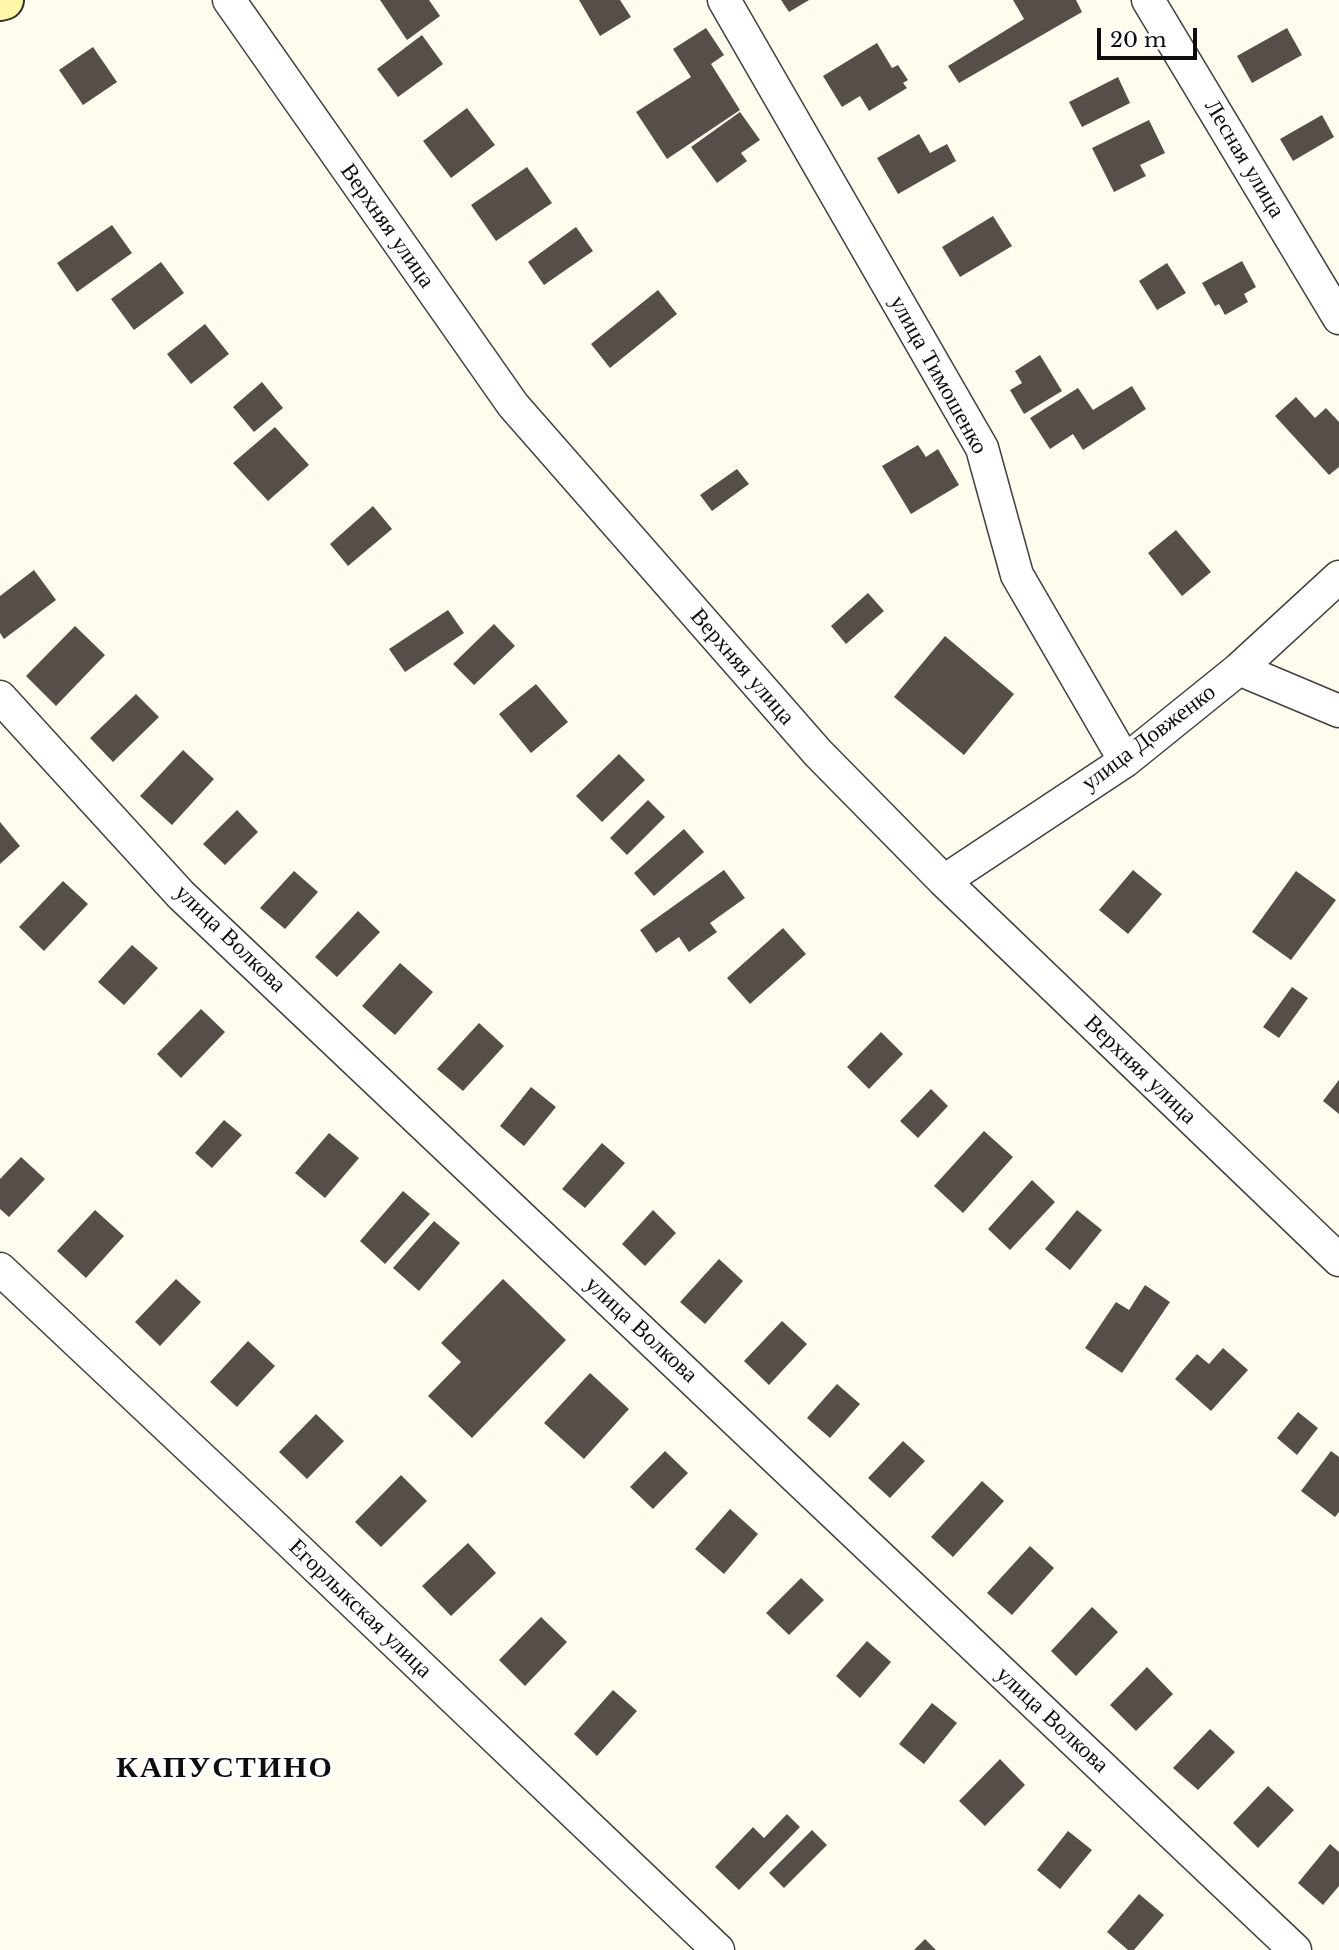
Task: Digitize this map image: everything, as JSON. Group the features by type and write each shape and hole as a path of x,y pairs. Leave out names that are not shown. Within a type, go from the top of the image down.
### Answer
{"street":[{"name":"Верхняя улица","path":"229,0 513,405 818,753 944,881 1339,1261"},
{"name":"улица Тимошенко","path":"724,0 982,448 1017,575 1125,761"},
{"name":"Лесная улица","path":"1148,0 1339,318"},
{"name":"улица Довженко","path":"944,881 1125,761 1239,669 1339,577"},
{"path":"1239,669 1339,710"},
{"name":"улица Волкова","path":"0,697 181,895 1294,1950"},
{"name":"Егорлыкская улица","path":"0,1269 718,1950"}],"building":[{"path":"380,0 429,0 440,16 407,40"},
{"path":"579,0 620,0 631,17 600,36"},
{"path":"781,0 809,0 789,12"},
{"path":"1013,0 1076,0 1082,12 959,83 948,66 1024,19"},
{"path":"706,28 724,55 711,64 740,110 667,159 636,112 691,77 673,49"},
{"path":"1287,28 1302,55 1252,83 1237,56"},
{"path":"422,35 443,64 398,97 377,69"},
{"path":"877,43 892,68 898,65 908,80 903,83 907,88 869,111 860,96 842,107 823,76"},
{"path":"93,47 117,82 83,105 59,70"},
{"path":"1118,77 1130,103 1082,127 1069,102"},
{"path":"467,108 495,145 451,178 423,141"},
{"path":"740,112 760,140 741,153 747,161 717,183 691,147"},
{"path":"1322,115 1334,137 1293,161 1280,139"},
{"path":"1149,120 1165,153 1140,165 1146,176 1114,192 1092,148"},
{"path":"919,134 930,153 947,144 956,161 898,194 877,158"},
{"path":"527,167 552,203 496,241 471,205"},
{"path":"993,216 1012,246 960,277 942,247"},
{"path":"112,225 132,253 77,292 57,263"},
{"path":"576,227 593,251 544,285 528,262"},
{"path":"1242,261 1256,287 1244,294 1248,302 1225,315 1219,304 1215,306 1202,283"},
{"path":"161,262 184,293 134,330 111,299"},
{"path":"1167,263 1186,293 1157,310 1139,281"},
{"path":"658,290 677,314 610,368 591,344"},
{"path":"205,324 229,354 191,384 167,354"},
{"path":"1040,355 1062,391 1024,414 1010,390 1022,383 1015,371"},
{"path":"262,382 283,408 254,432 233,407"},
{"path":"1132,386 1146,409 1083,450 1073,434 1050,449 1030,418 1078,388 1093,410"},
{"path":"1296,397 1315,418 1326,408 1339,422 1339,467 1329,475 1275,416"},
{"path":"275,427 309,465 268,501 233,463"},
{"path":"918,445 926,457 938,449 959,485 911,514 882,466"},
{"path":"737,469 749,484 712,511 700,495"},
{"path":"373,506 392,529 348,566 330,544"},
{"path":"1176,530 1211,572 1182,596 1148,553"},
{"path":"34,570 56,600 4,639 0,633 0,596"},
{"path":"868,593 884,611 846,644 831,626"},
{"path":"448,610 464,633 405,672 389,649"},
{"path":"494,624 515,646 474,685 453,664"},
{"path":"75,626 105,655 56,706 26,676"},
{"path":"945,636 1014,694 964,755 894,697"},
{"path":"536,684 568,722 531,753 499,714"},
{"path":"136,694 159,717 113,762 90,738"},
{"path":"183,750 214,779 172,825 140,796"},
{"path":"619,754 645,780 602,822 576,796"},
{"path":"648,800 665,817 627,855 610,838"},
{"path":"237,810 258,832 225,865 203,844"},
{"path":"0,822 20,846 0,864"},
{"path":"684,829 704,852 654,896 634,873"},
{"path":"724,870 745,898 710,923 717,932 689,952 679,937 656,953 640,930"},
{"path":"1133,870 1162,894 1128,934 1099,910"},
{"path":"294,871 318,892 285,929 260,908"},
{"path":"1296,871 1336,900 1291,960 1252,932"},
{"path":"63,881 88,904 44,951 19,927"},
{"path":"358,911 380,932 337,977 315,957"},
{"path":"783,928 806,954 750,1004 727,978"},
{"path":"132,945 158,968 124,1005 98,982"},
{"path":"400,963 433,992 395,1035 362,1006"},
{"path":"1292,987 1308,998 1279,1038 1263,1027"},
{"path":"201,1009 225,1032 181,1078 157,1054"},
{"path":"479,1023 504,1046 463,1091 437,1069"},
{"path":"881,1032 903,1054 869,1089 847,1067"},
{"path":"1339,1080 1339,1114 1323,1101"},
{"path":"531,1087 556,1107 524,1146 500,1126"},
{"path":"931,1089 948,1106 918,1138 900,1121"},
{"path":"224,1120 242,1135 212,1168 195,1153"},
{"path":"984,1131 1013,1157 963,1213 934,1186"},
{"path":"329,1133 359,1158 325,1198 295,1173"},
{"path":"602,1143 625,1163 585,1208 562,1189"},
{"path":"21,1157 45,1179 9,1217 0,1209 0,1179"},
{"path":"1032,1180 1055,1202 1010,1250 988,1229"},
{"path":"403,1191 430,1214 385,1264 360,1241"},
{"path":"95,1210 124,1236 86,1278 57,1251"},
{"path":"653,1210 676,1233 645,1266 622,1244"},
{"path":"1077,1210 1102,1230 1070,1270 1045,1249"},
{"path":"434,1221 460,1243 419,1291 393,1268"},
{"path":"719,1259 743,1281 705,1324 680,1302"},
{"path":"176,1279 201,1302 160,1346 135,1322"},
{"path":"503,1279 566,1340 472,1438 428,1396 461,1362 441,1343"},
{"path":"1145,1285 1170,1302 1122,1373 1085,1348 1116,1302 1129,1310"},
{"path":"782,1321 807,1344 769,1385 744,1361"},
{"path":"248,1341 275,1366 237,1407 210,1382"},
{"path":"1223,1348 1248,1370 1211,1411 1175,1379 1197,1354 1209,1364"},
{"path":"590,1373 629,1409 584,1459 544,1423"},
{"path":"837,1384 860,1404 830,1438 807,1418"},
{"path":"1298,1412 1318,1428 1297,1455 1277,1438"},
{"path":"316,1414 344,1441 307,1479 279,1452"},
{"path":"903,1441 925,1461 890,1498 868,1478"},
{"path":"665,1451 688,1473 653,1509 630,1487"},
{"path":"1331,1451 1339,1457 1339,1512 1335,1517 1301,1491"},
{"path":"401,1475 427,1501 381,1547 355,1522"},
{"path":"982,1481 1004,1501 953,1557 931,1537"},
{"path":"730,1509 758,1534 724,1574 695,1549"},
{"path":"468,1543 496,1573 451,1616 422,1586"},
{"path":"1030,1546 1054,1568 1012,1615 987,1593"},
{"path":"801,1578 824,1600 789,1635 766,1613"},
{"path":"1092,1607 1118,1632 1076,1676 1051,1651"},
{"path":"541,1617 567,1642 525,1686 499,1660"},
{"path":"867,1641 891,1662 860,1698 836,1676"},
{"path":"1147,1667 1173,1694 1136,1731 1110,1705"},
{"path":"613,1690 637,1711 597,1756 574,1734"},
{"path":"932,1703 957,1723 924,1764 899,1744"},
{"path":"1210,1729 1235,1752 1198,1790 1173,1768"},
{"path":"1000,1759 1025,1785 985,1826 959,1801"},
{"path":"1268,1786 1294,1810 1258,1848 1233,1823"},
{"path":"787,1814 800,1827 739,1890 715,1867 753,1827 764,1838"},
{"path":"812,1830 827,1845 784,1888 769,1873"},
{"path":"1068,1831 1092,1850 1060,1889 1037,1870"},
{"path":"1330,1844 1339,1852 1339,1886 1323,1905 1298,1883"},
{"path":"1139,1894 1164,1915 1134,1950 1128,1950 1107,1932"},
{"path":"925,1939 936,1950 914,1950"}],"district":[{"name":"КАПУСТИНО","path":"225,1769"}]}
